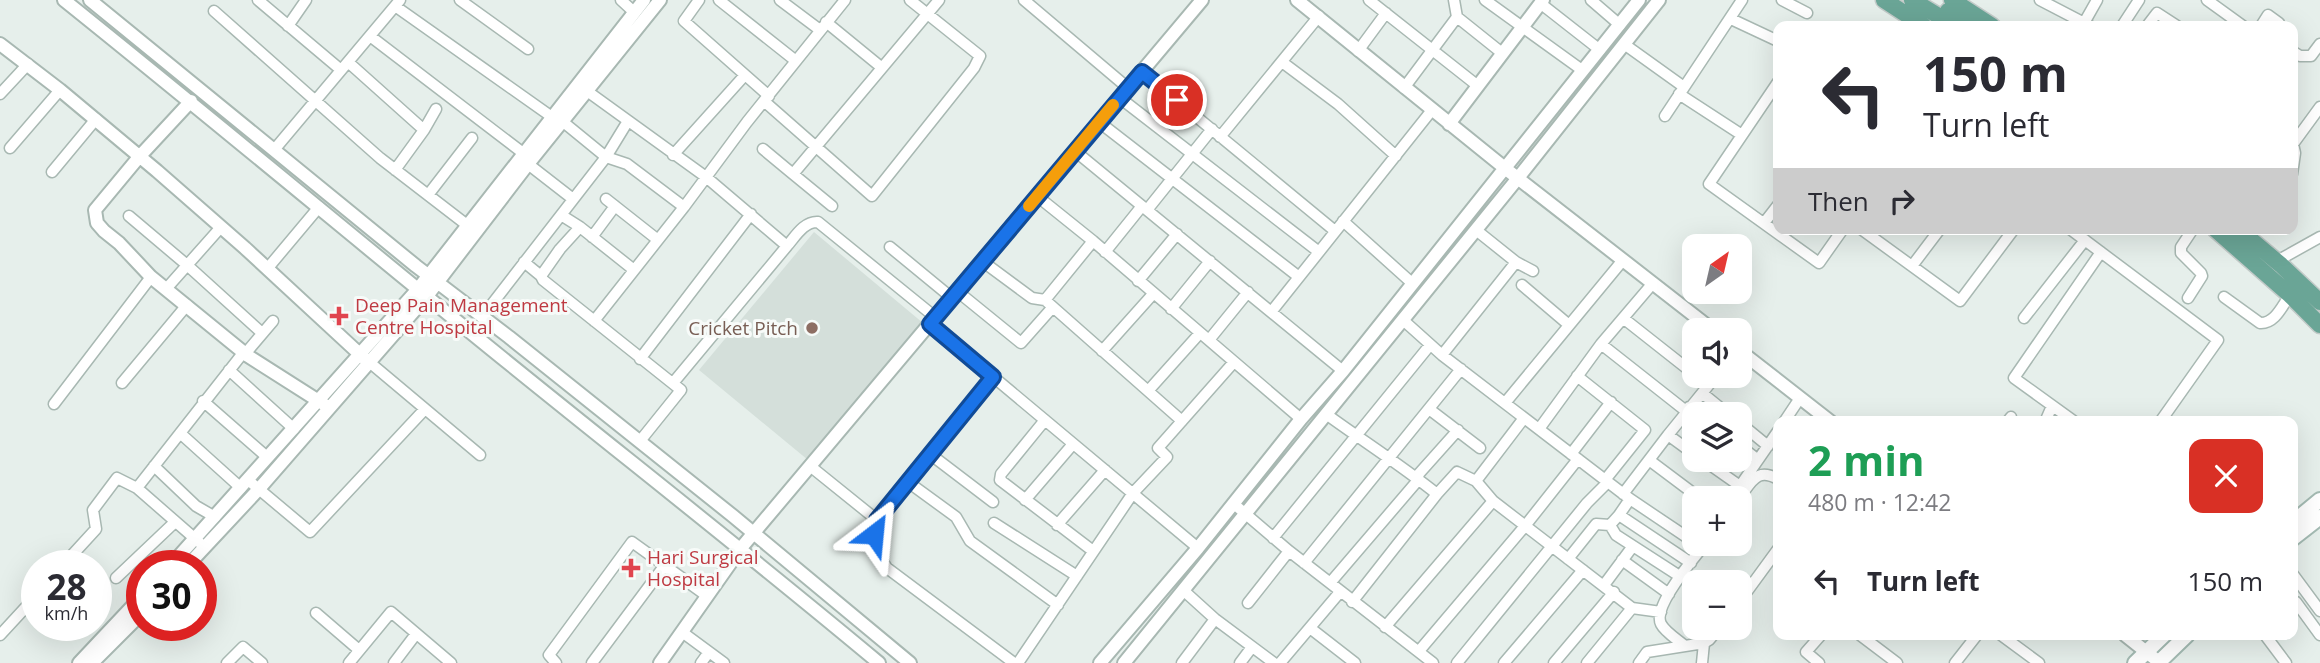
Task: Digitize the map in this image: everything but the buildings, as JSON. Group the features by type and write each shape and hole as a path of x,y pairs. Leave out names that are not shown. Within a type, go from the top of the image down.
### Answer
{"main road":[{"path":"1884,0 1916,21"},
{"path":"1912,0 1947,21"},
{"path":"1931,0 1964,21"},
{"path":"1952,0 1984,21"},
{"path":"2222,235 2320,325"},
{"path":"2245,235 2320,302"},
{"path":"2298,518 2320,500"},
{"path":"2298,534 2320,517"},
{"path":"2135,663 2159,640"},
{"path":"2159,663 2182,640"}],"street":[{"path":"64,0 741,548 879,663"},
{"path":"90,0 432,278 640,441 910,663"},
{"path":"258,0 424,130"},
{"path":"288,26 306,0"},
{"path":"460,0 528,49"},
{"path":"621,0 634,12"},
{"path":"432,278 557,119 644,0"},
{"path":"557,119 587,91 660,0"},
{"path":"699,0 684,21 872,196 974,68 980,56 910,0"},
{"path":"719,0 796,61"},
{"path":"780,0 823,26 881,67"},
{"path":"594,321 844,0"},
{"path":"793,174 939,0"},
{"path":"1024,0 1192,153 1319,252"},
{"path":"1297,0 1449,124 1697,318"},
{"path":"1369,0 1478,86"},
{"path":"1454,0 1457,18 1502,53"},
{"path":"1485,0 1582,71"},
{"path":"1591,0 1620,25"},
{"path":"1100,663 1343,371 1639,0"},
{"path":"1124,663 1659,0"},
{"path":"1665,116 1742,0"},
{"path":"1782,0 1807,13"},
{"path":"2040,0 2054,4 2081,21"},
{"path":"2089,21 2097,0"},
{"path":"2125,21 2139,0"},
{"path":"2209,0 2236,21"},
{"path":"660,663 753,533 1199,1"},
{"path":"1449,124 1541,2 1600,50"},
{"path":"274,150 398,3 606,157 627,164 684,207"},
{"path":"214,11 396,170 467,225"},
{"path":"1358,51 1386,13"},
{"path":"2151,21 2157,13 2169,21"},
{"path":"1220,137 1318,16"},
{"path":"1404,88 1457,18"},
{"path":"1731,19 1773,39"},
{"path":"370,36 573,199"},
{"path":"0,44 96,119 221,227 364,358 480,455"},
{"path":"1624,44 1742,135"},
{"path":"2298,55 2311,56 2320,44"},
{"path":"1282,62 1338,104 1396,156"},
{"path":"0,94 28,64"},
{"path":"1142,72 1335,231"},
{"path":"673,155 745,75"},
{"path":"1773,89 1709,184 1773,230"},
{"path":"10,148 60,90"},
{"path":"587,91 706,177 787,246"},
{"path":"191,101 95,210 97,223 151,277 244,353 323,404"},
{"path":"2298,137 2320,107"},
{"path":"396,170 436,109"},
{"path":"1272,311 1432,110"},
{"path":"52,172 96,119"},
{"path":"482,317 606,157 628,121"},
{"path":"1099,122 1298,277"},
{"path":"1105,252 1171,180 1212,128"},
{"path":"428,195 471,138"},
{"path":"763,149 832,206"},
{"path":"1075,151 1343,371"},
{"path":"190,550 200,543 422,292 467,225 525,159"},
{"path":"1037,196 1301,419"},
{"path":"606,199 658,240"},
{"path":"592,237 615,206"},
{"path":"267,269 319,207"},
{"path":"1764,223 1773,211"},
{"path":"640,359 751,214"},
{"path":"561,215 634,270"},
{"path":"129,216 262,333"},
{"path":"673,383 787,246 806,225 812,221 818,222 932,320 993,377 1198,548"},
{"path":"1343,221 1413,284"},
{"path":"166,289 221,227"},
{"path":"541,276 580,227"},
{"path":"1476,230 1516,262 1533,271"},
{"path":"1138,281 1177,234"},
{"path":"1780,235 1819,263 1839,235"},
{"path":"1869,235 1960,301 2010,235"},
{"path":"1912,267 1935,235"},
{"path":"2078,235 2218,341 2164,416"},
{"path":"2188,298 2202,276 2202,272 2181,253 2181,247 2189,235"},
{"path":"2277,261 2320,237"},
{"path":"2024,318 2085,240"},
{"path":"890,247 1021,342 1093,241"},
{"path":"2067,416 2014,378 2101,252"},
{"path":"1505,403 1623,260"},
{"path":"982,261 1032,298 1048,304 1182,421"},
{"path":"1171,309 1210,261"},
{"path":"524,262 681,390 640,441"},
{"path":"1442,355 1516,262"},
{"path":"54,404 151,277"},
{"path":"1539,429 1601,344 1653,283"},
{"path":"1522,285 1569,325"},
{"path":"1148,391 1248,292"},
{"path":"1102,351 1153,294"},
{"path":"2224,297 2265,324 2271,322 2290,295"},
{"path":"122,383 187,305"},
{"path":"1623,317 1682,365"},
{"path":"1402,320 1442,355 1606,481 1682,534"},
{"path":"137,488 203,401 273,321"},
{"path":"1601,344 1682,405"},
{"path":"1273,538 1430,345"},
{"path":"1752,360 1823,416"},
{"path":"993,377 877,520 874,534 879,556 887,568 1016,663 1133,493 1167,457 1158,448 1234,362"},
{"path":"1304,563 1461,369"},
{"path":"229,370 294,429"},
{"path":"1457,663 1645,430 1577,376"},
{"path":"1693,402 1705,389 1717,402"},
{"path":"1788,416 1800,398"},
{"path":"203,401 267,457"},
{"path":"1419,651 1525,526 1611,402"},
{"path":"196,550 215,517 249,486 267,457 323,404"},
{"path":"2047,416 2052,405"},
{"path":"180,433 310,531 425,409"},
{"path":"1429,409 1480,448"},
{"path":"1326,414 1390,457 1437,494"},
{"path":"1610,525 1619,515 1649,460 1682,416"},
{"path":"1476,481 1524,418"},
{"path":"1045,420 1001,474 1000,480 1093,551"},
{"path":"1329,583 1458,430"},
{"path":"1752,433 1768,446"},
{"path":"1668,435 1682,445"},
{"path":"1720,472 1740,486 1773,438"},
{"path":"1025,500 1073,444"},
{"path":"930,454 993,502"},
{"path":"1752,455 1758,460"},
{"path":"1649,460 1684,486"},
{"path":"154,466 196,506 215,517"},
{"path":"810,466 877,520"},
{"path":"1057,525 1105,470"},
{"path":"1352,601 1457,472 1476,481 1493,501 1632,608 1661,612"},
{"path":"1747,486 1760,475 1768,473 1773,476"},
{"path":"76,550 96,528 93,510 117,478 137,488 200,543"},
{"path":"908,482 956,517 970,541 1058,605"},
{"path":"1385,627 1493,501"},
{"path":"1234,504 1340,592 1433,663"},
{"path":"1619,515 1691,563"},
{"path":"116,578 176,522"},
{"path":"994,523 1077,576"},
{"path":"1569,559 1596,524 1610,525"},
{"path":"1610,525 1616,535 1681,577"},
{"path":"556,663 549,655 632,542 707,596"},
{"path":"1604,585 1633,546"},
{"path":"1248,603 1289,551"},
{"path":"1685,646 1661,625 1661,612 1669,594 1696,556"},
{"path":"1752,585 1773,556"},
{"path":"1622,560 1669,594"},
{"path":"592,663 665,565"},
{"path":"1504,663 1583,570"},
{"path":"2298,581 2320,611"},
{"path":"1183,590 1215,619 1274,663"},
{"path":"1280,663 1340,592"},
{"path":"1553,663 1614,593"},
{"path":"2298,605 2320,635"},
{"path":"1587,663 1632,608"},
{"path":"0,635 21,612"},
{"path":"349,663 391,612 451,663"},
{"path":"79,663 126,613"},
{"path":"316,613 359,650"},
{"path":"1182,663 1215,619"},
{"path":"1310,628 1355,663"},
{"path":"92,663 126,629"},
{"path":"682,632 724,663"},
{"path":"394,663 416,634"},
{"path":"1639,663 1647,652 1709,640"},
{"path":"1817,640 1806,652 1819,663"},
{"path":"1867,640 1897,663"},
{"path":"1955,663 1973,640"},
{"path":"2007,640 2034,662"},
{"path":"2131,640 2159,663"},
{"path":"2269,640 2286,663"},
{"path":"1702,663 1704,643"},
{"path":"226,663 243,647 262,663"},
{"path":"1240,663 1252,647"},
{"path":"701,663 709,652"}],"shaded area":[{"path":"814,232 923,323 808,460 699,370"}],"slow traffic":[{"path":"1029,206 1113,105"}],"place":[{"name":"Deep Pain Management Centre Hospital","path":"339,316"},
{"name":"Cricket Pitch","path":"812,328"},
{"name":"Hari Surgical Hospital","path":"631,568"}],"route":[{"path":"874,534 877,520 993,377 930,324 1142,72 1177,100"}]}
